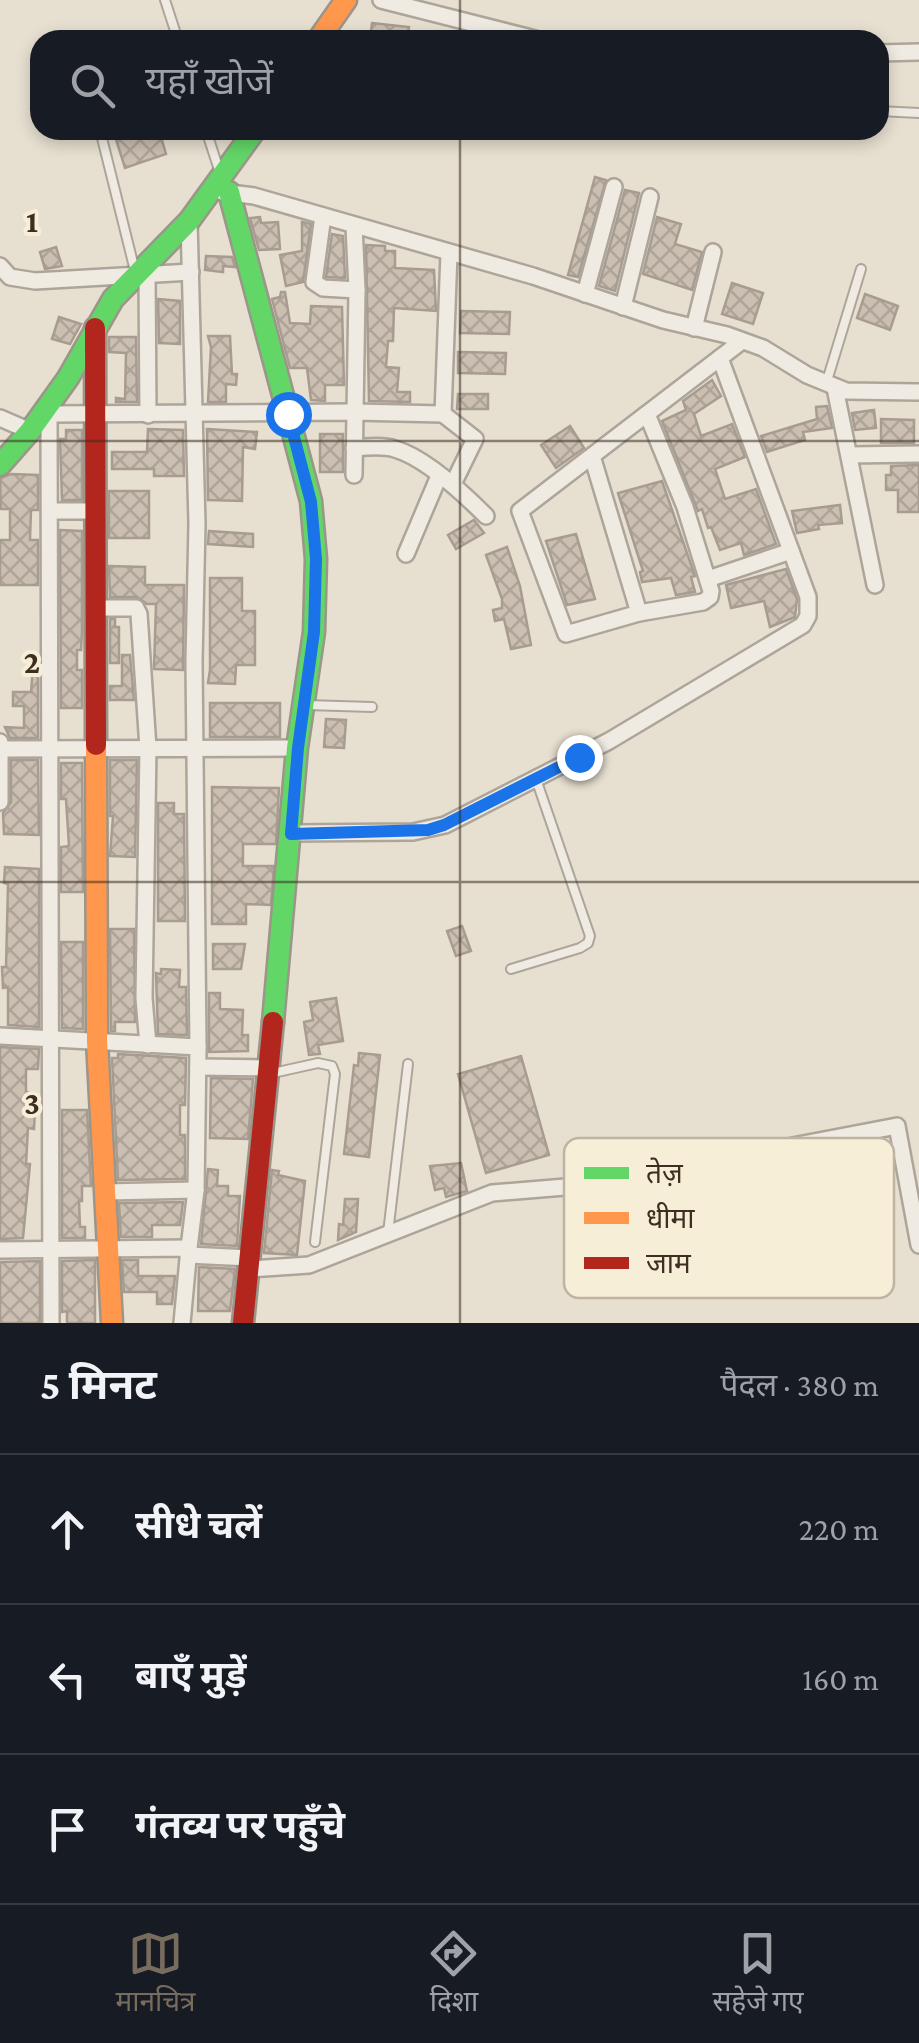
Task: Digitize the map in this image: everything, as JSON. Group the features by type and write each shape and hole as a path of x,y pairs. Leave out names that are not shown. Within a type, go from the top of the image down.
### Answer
{"street":[{"path":"325,30 346,0"},
{"path":"380,0 435,7 508,30"},
{"path":"889,52 919,52"},
{"path":"0,465 47,412 113,300 142,274 220,187 248,140"},
{"path":"220,187 742,341 763,348 831,386 881,394 919,392"},
{"path":"220,187 311,502 316,559 314,632 298,748 243,1323"},
{"path":"585,294 614,187"},
{"path":"623,307 650,197"},
{"path":"323,216 314,282 323,288 357,290"},
{"path":"182,1323 196,1190 198,1068 195,415 190,221"},
{"path":"354,226 354,475"},
{"path":"694,328 712,252"},
{"path":"443,414 448,253"},
{"path":"0,266 10,276 36,282 191,272"},
{"path":"142,274 148,414"},
{"path":"95,328 97,1041 112,1323"},
{"path":"647,414 685,507 710,597 703,602 639,613 566,634 520,511 742,341"},
{"path":"291,834 428,830 444,825 609,741 803,624 808,616 808,598 720,358"},
{"path":"831,386 875,585"},
{"path":"47,412 443,414 475,439 446,480 406,554"},
{"path":"47,412 52,749 48,1041 51,1323"},
{"path":"0,418 30,431"},
{"path":"354,448 396,449 446,480 486,516"},
{"path":"849,454 919,454"},
{"path":"592,456 639,613"},
{"path":"50,511 96,511"},
{"path":"708,579 791,551"},
{"path":"97,608 139,609 148,748 144,998 148,1045"},
{"path":"0,802 0,747 298,748"},
{"path":"0,1036 198,1047"},
{"path":"198,1068 268,1071"},
{"path":"834,1138 896,1126 919,1246"},
{"path":"0,1250 188,1252 249,1264 309,1265 492,1193 564,1187"},
{"path":"106,1192 196,1190"}],"lane":[{"path":"165,0 175,30"},
{"path":"889,112 919,113"},
{"path":"103,140 142,274"},
{"path":"208,140 220,187"},
{"path":"831,386 861,269"},
{"path":"305,706 372,707"},
{"path":"511,968 580,948 590,936 536,778"},
{"path":"268,1071 318,1063 332,1066 335,1074 315,1242"},
{"path":"388,1234 408,1064"}],"building":[{"path":"372,23 409,27 409,30 371,30"},
{"path":"116,140 162,140 166,154 125,168"},
{"path":"595,177 606,180 578,277 568,275"},
{"path":"625,190 639,193 615,291 599,286"},
{"path":"260,217 261,223 278,222 280,249 259,250 250,218"},
{"path":"657,217 681,224 675,244 702,252 692,290 643,274"},
{"path":"302,222 311,224 303,282 286,286 280,255 302,251"},
{"path":"332,234 343,236 345,278 326,277"},
{"path":"366,245 395,251 395,268 434,270 436,311 394,308 393,341 388,341 386,367 399,368 397,392 410,392 410,402 369,401"},
{"path":"56,247 62,266 45,269 40,252"},
{"path":"206,256 232,257 235,267 223,266 223,272 205,270"},
{"path":"732,283 763,293 753,324 722,314"},
{"path":"285,292 290,323 310,324 311,306 342,307 344,385 325,385 325,401 311,400 307,368 290,368 272,299 280,297"},
{"path":"865,294 898,306 890,330 857,318"},
{"path":"158,299 180,301 180,344 159,343"},
{"path":"461,311 510,312 509,334 460,333"},
{"path":"59,317 81,324 70,344 52,339"},
{"path":"208,336 230,336 232,374 237,374 236,385 226,384 226,402 208,402"},
{"path":"109,337 136,337 137,402 116,402 116,398 125,399 126,353 109,352"},
{"path":"458,352 506,353 505,374 458,373"},
{"path":"712,380 721,396 694,414 701,436 732,424 745,457 715,469 725,499 756,489 776,544 744,555 741,543 720,550 702,509 698,511 662,421 686,410 683,401"},
{"path":"458,394 488,394 488,409 457,409"},
{"path":"827,406 832,428 803,432 805,440 767,452 761,436 817,419 816,407"},
{"path":"874,410 876,428 855,430 852,413"},
{"path":"881,419 914,420 914,443 881,443"},
{"path":"570,426 584,448 556,468 541,445"},
{"path":"148,429 183,430 184,476 154,476 154,469 112,469 112,452 147,452"},
{"path":"207,429 257,432 255,449 243,447 242,501 208,500"},
{"path":"66,430 82,430 82,500 62,500 60,439 66,439"},
{"path":"320,434 343,434 343,472 320,472"},
{"path":"919,465 919,512 898,512 898,490 886,490 886,475 891,475 891,466"},
{"path":"11,474 38,475 38,510 31,510 30,540 38,540 38,585 0,585 0,540 10,540 10,509 1,509 0,478"},
{"path":"662,481 695,576 691,577 695,592 676,595 671,578 642,582 643,571 618,493"},
{"path":"109,491 149,491 149,538 109,538"},
{"path":"840,505 842,523 818,525 819,529 797,533 792,511"},
{"path":"474,520 484,533 456,549 448,535"},
{"path":"60,530 82,531 82,632 77,670 82,670 82,708 61,708"},
{"path":"209,531 253,534 253,547 208,544"},
{"path":"576,534 595,599 567,605 546,541"},
{"path":"507,547 520,586 531,645 511,649 504,619 495,621 493,610 502,608 502,599 486,555"},
{"path":"109,566 145,567 145,585 184,585 183,670 154,669 156,604 147,604 137,597 110,597"},
{"path":"786,569 797,599 795,617 770,627 764,601 731,608 726,585"},
{"path":"210,578 242,578 242,611 255,611 255,665 236,665 235,684 208,683"},
{"path":"110,619 115,619 115,627 119,627 119,663 110,663"},
{"path":"122,655 130,655 134,700 110,700 110,686 122,686"},
{"path":"33,667 38,667 38,738 10,738 5,727 24,728 24,706 13,706 13,692 31,692"},
{"path":"210,703 280,703 280,737 210,737"},
{"path":"326,719 346,720 344,748 324,747"},
{"path":"11,760 38,760 39,835 4,834 3,813 11,802"},
{"path":"110,760 137,760 135,857 110,856"},
{"path":"61,763 82,763 83,892 61,892 61,847 69,846 66,799 61,799"},
{"path":"212,787 279,788 276,844 243,844 243,866 274,866 271,905 246,904 246,924 212,924"},
{"path":"158,803 174,803 174,814 184,814 185,921 158,921"},
{"path":"5,867 39,869 39,1027 8,1025 8,987 3,988 2,967 6,967"},
{"path":"462,926 471,951 456,956 447,931"},
{"path":"110,929 134,929 135,1022 115,1022 115,1031 111,1031"},
{"path":"61,942 83,942 83,1029 62,1028"},
{"path":"213,944 245,944 241,969 213,969"},
{"path":"161,969 180,970 179,987 186,987 187,1035 158,1034 156,973 161,974"},
{"path":"209,993 220,993 220,1009 243,1010 242,1035 248,1035 248,1051 209,1052"},
{"path":"336,998 343,1041 318,1045 320,1054 309,1055 304,1022 313,1020 310,1002"},
{"path":"0,1047 39,1049 38,1069 26,1069 26,1092 36,1093 34,1129 28,1128 26,1164 30,1164 23,1238 0,1239"},
{"path":"359,1053 380,1055 369,1157 344,1154 354,1065 358,1066"},
{"path":"118,1054 186,1058 185,1105 180,1105 185,1179 118,1180 112,1058 118,1058"},
{"path":"521,1056 549,1155 486,1173 458,1074"},
{"path":"211,1078 253,1079 248,1139 210,1138"},
{"path":"62,1110 87,1110 91,1186 82,1186 79,1201 80,1227 85,1227 85,1238 62,1238"},
{"path":"461,1163 467,1191 446,1197 444,1188 435,1190 430,1166"},
{"path":"208,1169 218,1170 217,1186 228,1186 228,1196 240,1196 237,1246 201,1244"},
{"path":"272,1170 305,1181 297,1255 264,1253"},
{"path":"345,1199 358,1199 356,1232 338,1240 339,1224 343,1225"},
{"path":"183,1202 180,1225 152,1225 152,1237 121,1237 119,1203"},
{"path":"95,1260 95,1323 67,1323 67,1311 62,1312 62,1261"},
{"path":"122,1260 138,1260 138,1276 175,1276 172,1304 157,1304 157,1292 124,1292"},
{"path":"40,1261 40,1323 0,1323 0,1262"},
{"path":"199,1267 235,1269 230,1311 198,1311"}],"traffic: fast":[{"path":"0,465 68,378 113,299 189,221 248,140"},
{"path":"229,192 311,501 316,559 314,632 297,748 273,1022"}],"traffic: slow":[{"path":"325,30 346,0"},
{"path":"96,745 97,1041 112,1323"}],"traffic: jam":[{"path":"95,328 96,745"},
{"path":"243,1323 273,1022"}],"route":[{"path":"288,414 311,502 316,559 314,632 291,834 428,830 579,757"}]}
